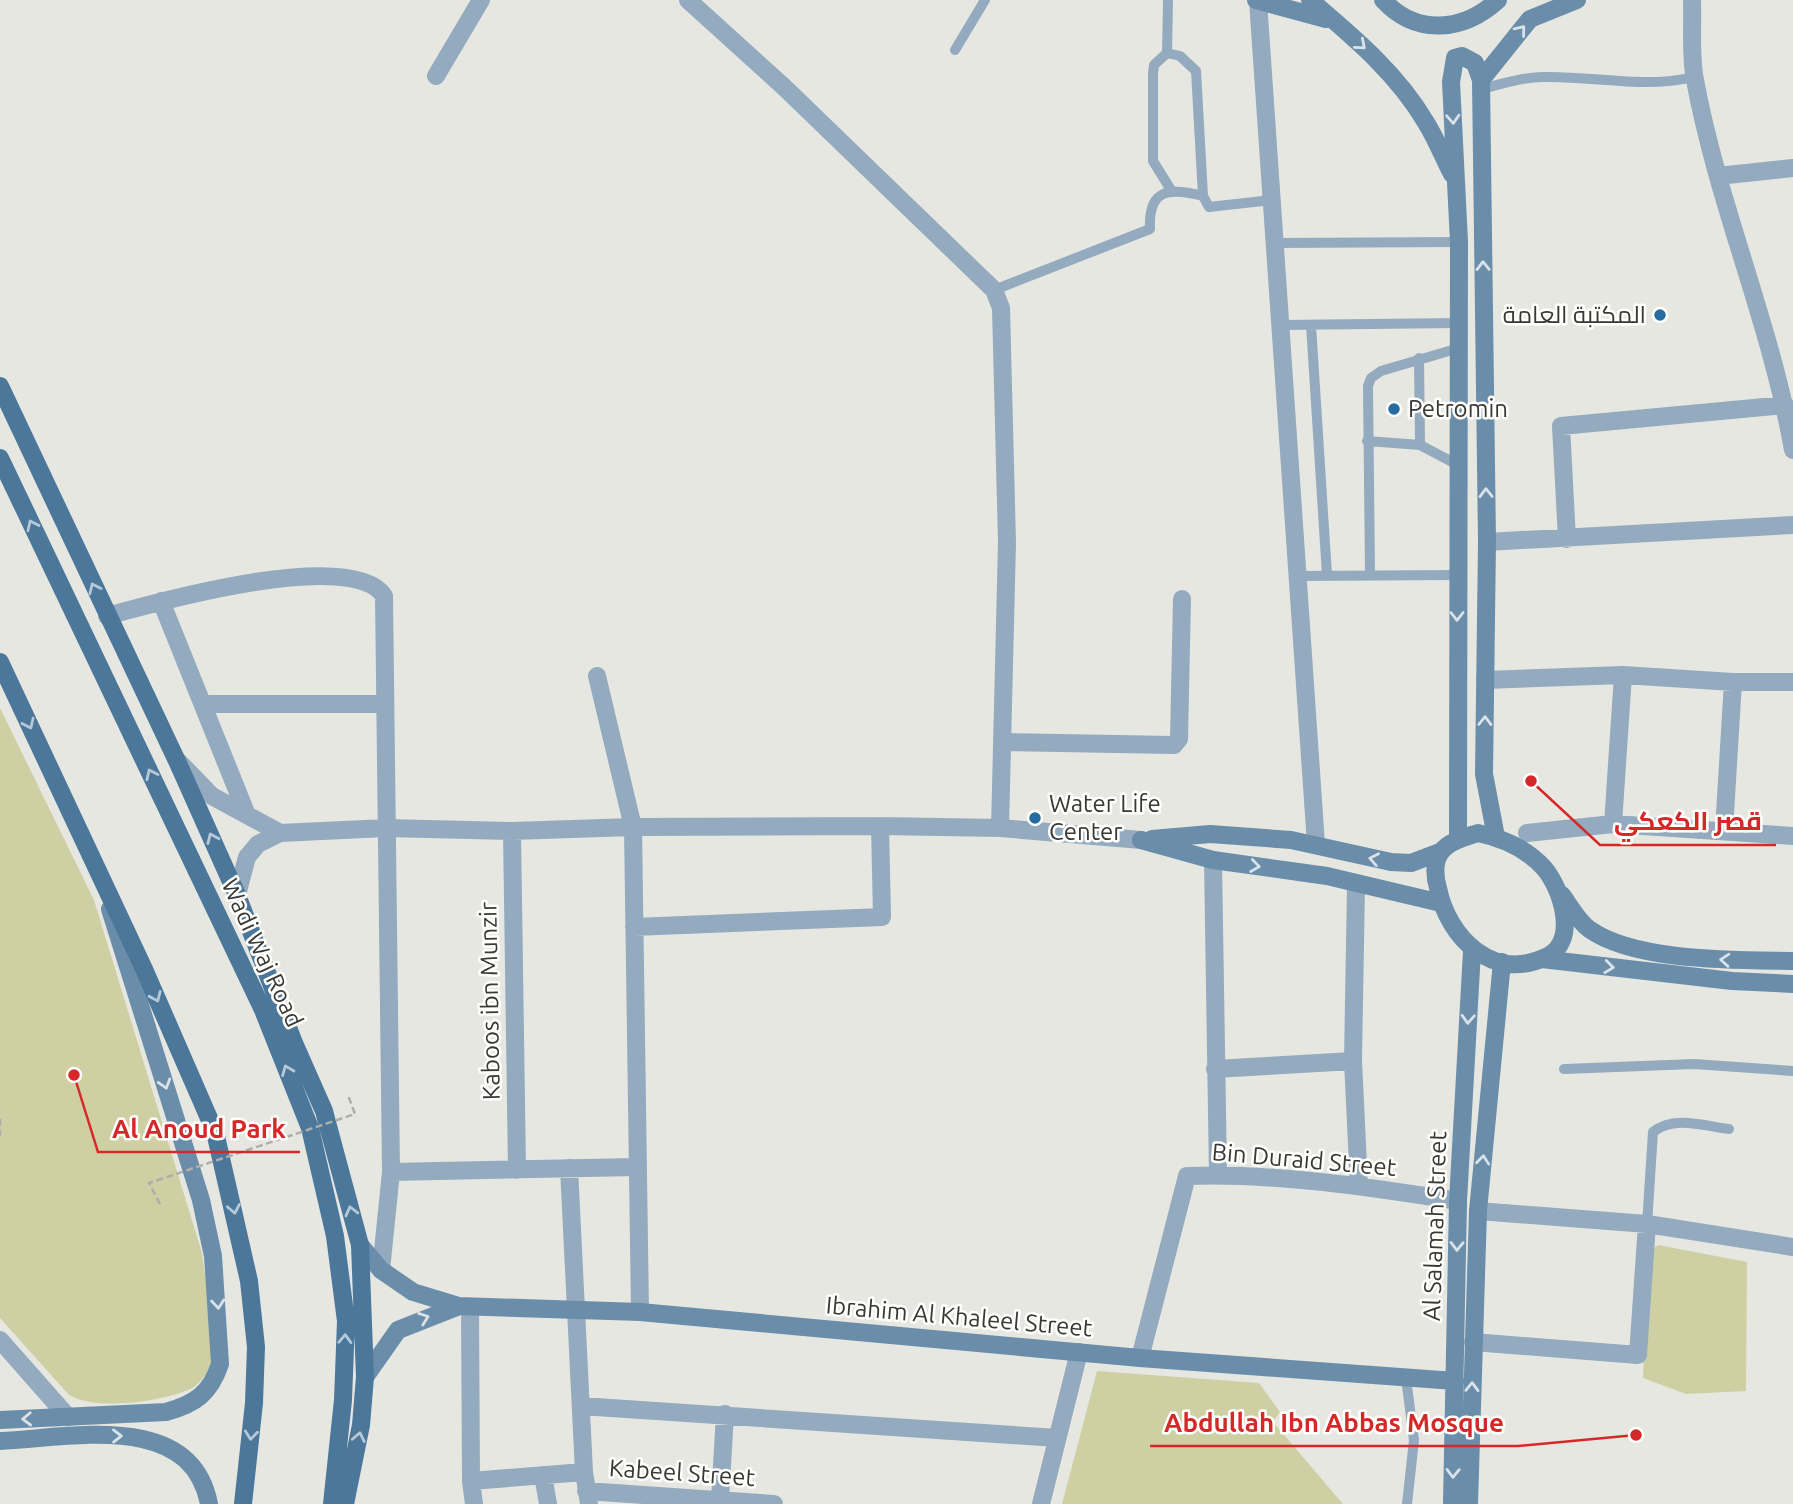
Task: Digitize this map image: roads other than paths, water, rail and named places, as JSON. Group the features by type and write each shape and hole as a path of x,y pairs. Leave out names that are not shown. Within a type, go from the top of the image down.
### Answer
{"main road":[{"path":"0,386 177,761 237,895 294,1043 324,1111 360,1245 365,1377 361,1426 345,1504"},
{"name":"Wadi Waj Road","path":"0,458 263,1010 310,1128 335,1236 346,1321 343,1400 332,1504"},
{"path":"0,662 215,1132 230,1189 248,1281 256,1347 254,1403 243,1504"}],"street":[{"path":"436,76 481,0"},
{"path":"688,0 784,87 994,290 1001,308 1006,529 1000,828"},
{"path":"1316,844 1257,0 1335,22"},
{"path":"1310,0 1374,57 1400,86 1425,120 1456,181"},
{"path":"1384,0 1393,10 1413,22 1436,27 1460,25 1481,15 1498,0"},
{"path":"1481,85 1530,19 1577,0"},
{"path":"1692,0 1694,77 1718,176 1785,405 1793,450"},
{"path":"1458,840 1459,242 1451,82 1455,58 1469,57 1475,63 1481,85 1487,542 1484,774 1496,837"},
{"path":"1718,176 1793,168"},
{"path":"1567,539 1561,426 1785,405"},
{"path":"1487,542 1793,525"},
{"path":"107,616 161,601 295,576 330,575 369,582 378,586 384,596 391,1172 381,1270"},
{"path":"1003,741 1174,745 1179,739 1182,599"},
{"path":"161,601 247,815"},
{"path":"597,676 632,827 640,1312"},
{"path":"1485,680 1623,676 1733,682 1793,682"},
{"path":"1613,824 1623,676"},
{"path":"1724,830 1733,682"},
{"path":"203,704 384,704"},
{"path":"1457,753 1484,752"},
{"path":"177,761 212,796 280,833"},
{"path":"1527,833 1613,824 1793,836"},
{"path":"634,927 882,917 880,826"},
{"path":"237,895 247,857 258,844 280,833 386,828 512,831 632,827 1000,828 1141,840 1210,834 1316,844 1391,862 1411,863 1478,833 1496,837 1525,852 1543,867 1586,927 1607,940 1630,947 1722,960 1793,961"},
{"name":"Kaboos ibn Munzir","path":"512,831 517,1170"},
{"path":"1141,840 1213,860 1327,876 1441,903"},
{"path":"1440,852 1434,874 1441,903 1454,931 1472,951 1502,962 1515,964 1542,959 1552,954 1562,943 1565,924 1559,890"},
{"path":"1213,860 1218,1175"},
{"path":"0,1420 166,1412 189,1405 204,1396 215,1380 220,1364 213,1256 201,1200 100,879"},
{"path":"1356,885 1353,1061 1359,1186"},
{"name":"Al Salamah Street","path":"1452,1504 1458,1201 1472,951"},
{"path":"1542,959 1731,981 1793,984"},
{"name":"Al Salamah Street","path":"1469,1504 1478,1211 1502,962"},
{"path":"1215,1069 1353,1061"},
{"path":"391,1172 637,1167"},
{"path":"569,1168 584,1472 588,1497"},
{"name":"Bin Duraid Street","path":"1140,1358 1187,1176 1218,1175 1359,1186 1458,1201"},
{"path":"1478,1211 1647,1224 1793,1247"},
{"path":"1473,1342 1638,1355 1647,1224"},
{"path":"360,1245 381,1270 413,1292 465,1306"},
{"path":"365,1377 398,1330 465,1306"},
{"path":"465,1306 474,1504"},
{"name":"Ibrahim Al Khaleel Street","path":"465,1306 640,1312 1140,1358 1455,1381"},
{"path":"0,1340 68,1417"},
{"path":"1041,1504 1079,1352"},
{"path":"581,1406 1057,1438"},
{"path":"720,1500 725,1414"},
{"path":"0,1441 126,1436 151,1439 190,1461 203,1478 209,1504"},
{"path":"471,1481 584,1472"},
{"path":"543,1475 548,1504"},
{"name":"Kabeel Street","path":"588,1497 774,1504"}],"lane":[{"path":"955,50 985,0"},
{"path":"1168,0 1167,53 1154,65 1153,73 1153,161 1171,190"},
{"path":"1167,53 1180,55 1196,71 1203,196 1209,207 1272,201"},
{"path":"1481,85 1544,77 1649,84 1694,77"},
{"path":"994,290 1150,229 1153,206 1158,195 1171,190 1203,196"},
{"path":"1275,243 1459,242"},
{"path":"1281,326 1459,323"},
{"path":"1311,325 1327,575"},
{"path":"1370,574 1365,394 1371,378 1419,358 1459,348"},
{"path":"1419,358 1420,445"},
{"path":"1367,441 1420,445 1458,465"},
{"path":"1298,576 1457,575"},
{"path":"1564,1069 1694,1064 1793,1071"},
{"path":"1647,1224 1653,1132 1662,1124 1674,1122 1729,1129"},
{"path":"1406,1378 1414,1440 1407,1504"}],"place":[{"name":"المكتبة العامة","path":"1660,315"},
{"name":"Petromin","path":"1394,409"},
{"name":"قصر الكعكي","path":"1531,781"},
{"name":"Water Life Center","path":"1035,818"},
{"name":"Al Anoud Park","path":"74,1075"},
{"name":"Abdullah Ibn Abbas Mosque","path":"1636,1435"}]}
